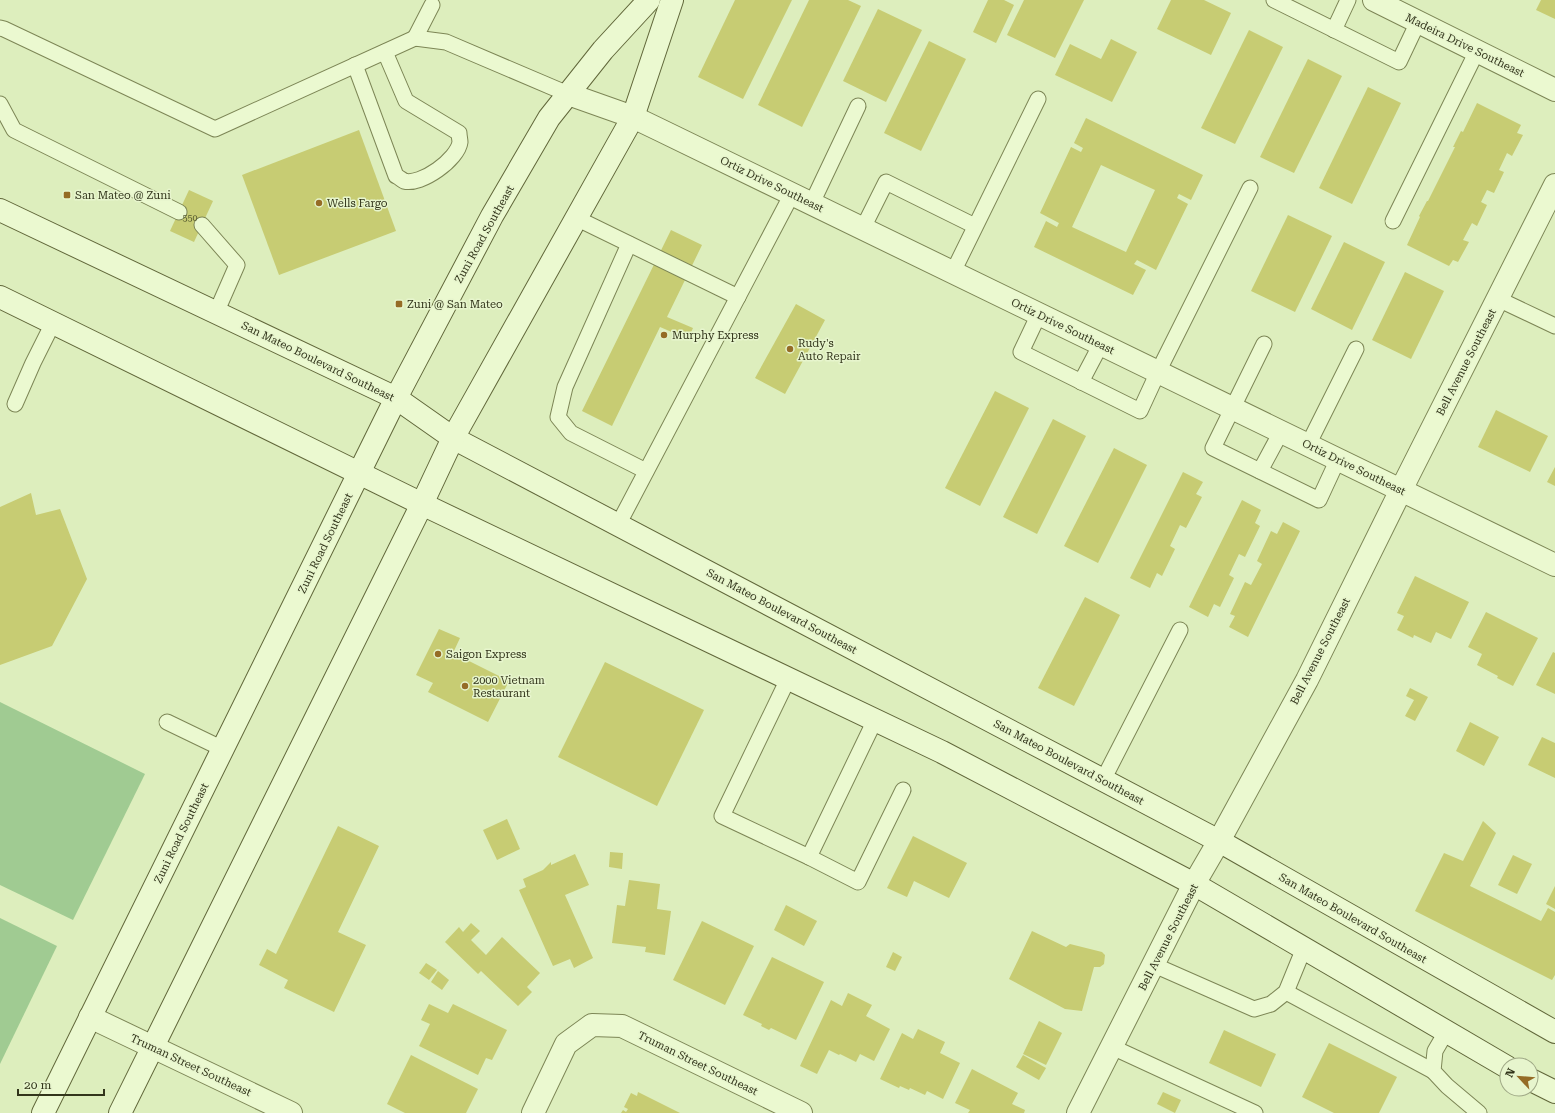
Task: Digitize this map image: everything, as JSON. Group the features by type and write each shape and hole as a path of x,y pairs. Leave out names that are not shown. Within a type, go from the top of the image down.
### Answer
{"main road":[{"name":"Zuni Road Southeast","path":"43,1113 396,398 492,216 549,118 603,50 649,0"},
{"path":"120,1113 422,504 453,438 633,117 672,0"},
{"name":"Madeira Drive Southeast","path":"1374,0 1555,90"},
{"name":"Ortiz Drive Southeast","path":"568,94 633,117 1555,565"},
{"name":"Bell Avenue Southeast","path":"1078,1113 1194,884 1307,680 1555,185"},
{"name":"San Mateo Boulevard Southeast","path":"0,210 396,398 453,438 1219,841 1555,1032"},
{"path":"0,297 360,472 422,504 950,756 1194,884 1499,1062"},
{"name":"Truman Street Southeast","path":"90,1017 291,1113"},
{"name":"Truman Street Southeast","path":"533,1113 566,1044 592,1025 622,1026 800,1113"},
{"path":"1539,1084 1555,1092"}],"lane":[{"path":"1334,30 1348,0"},
{"path":"1280,1 1399,62 1418,22"},
{"path":"415,38 432,5"},
{"path":"0,28 215,129 300,92 415,38 446,42 568,94"},
{"path":"1393,221 1477,51"},
{"path":"355,65 396,176 404,181 424,178 447,162 455,153 460,143 459,133 406,101 385,52"},
{"path":"953,272 1038,99"},
{"path":"0,104 14,130 179,212"},
{"path":"812,203 858,106"},
{"path":"863,228 886,182 975,226"},
{"path":"1039,314 1021,352 1140,411 1250,188"},
{"path":"618,525 792,194"},
{"path":"576,218 738,297"},
{"path":"202,225 237,265 216,313"},
{"path":"629,244 565,387 558,417 571,433 646,471"},
{"path":"1498,299 1555,326"},
{"path":"15,404 33,363 53,324"},
{"path":"1081,382 1101,344"},
{"path":"1264,344 1214,448 1319,500 1338,459"},
{"path":"1308,445 1356,349"},
{"path":"1260,471 1281,432"},
{"path":"1103,780 1180,630"},
{"path":"788,679 722,816 858,882 903,790"},
{"path":"809,858 875,720"},
{"path":"167,722 222,749"},
{"path":"1154,965 1254,1009 1271,1004 1286,992 1304,948"},
{"path":"1286,992 1432,1071 1447,1086 1480,1113"},
{"path":"1432,1071 1435,1051 1446,1032"},
{"path":"1112,1047 1254,1113"}],"green space":[{"path":"0,702 145,774 73,920 0,885"},
{"path":"0,918 57,946 0,1064"}],"building":[{"path":"735,0 792,0 743,99 698,77"},
{"path":"809,0 848,0 861,6 802,127 758,105"},
{"path":"988,0 1004,0 1014,5 996,43 973,32"},
{"path":"1024,0 1084,0 1055,58 1007,35"},
{"path":"1171,0 1204,0 1231,13 1211,55 1157,29"},
{"path":"1541,0 1555,0 1555,19 1536,10"},
{"path":"878,9 922,30 886,102 843,81"},
{"path":"1249,30 1283,47 1235,144 1201,128"},
{"path":"1111,39 1137,52 1112,102 1055,75 1070,44 1101,59"},
{"path":"929,41 966,59 921,151 884,133"},
{"path":"1308,59 1342,76 1294,173 1260,157"},
{"path":"1368,87 1401,103 1352,204 1319,188"},
{"path":"1477,103 1521,125 1517,133 1523,135 1512,156 1507,153 1499,170 1504,172 1494,193 1487,190 1481,202 1487,205 1477,226 1472,223 1463,240 1469,242 1458,262 1453,260 1449,266 1407,245 1420,217 1419,216 1455,147 1453,147 1461,131 1463,132"},
{"path":"1086,118 1203,175 1191,200 1179,194 1177,198 1188,204 1156,270 1137,260 1134,264 1146,270 1133,295 1034,247 1046,221 1057,227 1059,223 1040,213 1071,147 1081,152 1083,148 1074,143","holes":["1101,165 1155,190 1126,252 1072,227"]},
{"name":"Wells Fargo","path":"359,130 396,231 279,275 242,175"},
{"path":"189,190 213,201 194,242 170,231"},
{"path":"1288,215 1332,236 1295,312 1251,291"},
{"path":"671,230 702,245 667,317 693,328 688,339 660,327 612,426 582,411"},
{"path":"1344,242 1385,262 1352,330 1311,309"},
{"path":"1405,272 1444,291 1411,359 1372,340"},
{"name":"Rudy's Auto Repair","path":"796,304 825,320 785,394 755,378"},
{"path":"995,391 1029,408 980,506 945,488"},
{"path":"1496,410 1548,436 1530,472 1478,447"},
{"path":"1053,419 1086,436 1037,534 1003,517"},
{"path":"1114,448 1147,465 1098,563 1064,546"},
{"path":"1555,467 1555,486 1547,482"},
{"path":"1183,472 1203,482 1196,494 1202,497 1186,528 1180,525 1170,546 1175,549 1162,576 1157,573 1150,588 1130,578"},
{"path":"31,493 36,515 60,509 87,579 52,646 0,665 0,507"},
{"path":"1242,500 1261,510 1255,523 1260,526 1245,557 1239,554 1229,575 1234,578 1220,607 1214,604 1208,617 1189,607"},
{"path":"1283,522 1300,531 1248,637 1229,627 1235,616 1230,614 1245,582 1251,585 1262,564 1257,561 1271,531 1277,534"},
{"path":"1415,576 1469,602 1451,639 1436,632 1431,643 1414,635 1413,638 1397,630 1404,616 1397,613"},
{"path":"1085,597 1120,615 1074,706 1038,688"},
{"path":"1486,612 1538,638 1513,686 1477,665 1482,654 1468,647"},
{"path":"439,629 460,638 453,653 509,681 488,722 428,692 433,683 416,675"},
{"path":"1553,652 1555,653 1555,694 1536,685"},
{"path":"605,662 704,710 657,806 558,757"},
{"path":"1410,688 1428,697 1415,721 1405,716 1414,700 1406,696"},
{"path":"1470,722 1499,737 1484,766 1456,751"},
{"path":"1542,737 1555,743 1555,778 1528,765"},
{"path":"507,819 520,849 497,860 483,830"},
{"path":"1483,821 1496,833 1470,886 1541,921 1548,908 1555,912 1555,975 1552,980 1415,911 1444,853 1463,861"},
{"path":"338,826 379,846 338,932 366,945 334,1012 284,988 288,980 259,965 267,949 276,954"},
{"path":"913,836 967,863 949,898 914,881 907,897 887,888"},
{"path":"610,852 623,853 622,869 609,867"},
{"path":"575,854 589,885 565,895 593,958 574,968 570,959 553,966 519,890 526,887 523,879 543,870 551,862 551,865"},
{"path":"1513,855 1532,864 1517,894 1498,885"},
{"path":"629,880 660,884 657,909 671,911 665,955 645,952 646,947 612,943 617,905 625,906"},
{"path":"1555,886 1555,909 1546,904"},
{"path":"786,905 817,921 804,946 774,930"},
{"path":"702,921 754,946 725,1005 673,980"},
{"path":"471,923 480,931 471,940 486,955 502,937 540,973 527,987 532,992 518,1006 481,971 478,974 445,942 459,927 463,932"},
{"path":"1032,931 1066,947 1070,944 1102,952 1105,955 1104,964 1100,967 1094,967 1082,1011 1065,1009 1009,979"},
{"path":"893,952 902,957 895,971 886,967"},
{"path":"772,957 824,982 796,1040 771,1028 769,1030 761,1026 762,1024 743,1015"},
{"path":"426,963 437,970 429,980 419,973"},
{"path":"438,971 449,980 442,990 431,982"},
{"path":"848,993 872,1005 866,1016 890,1029 874,1061 860,1054 856,1062 829,1050 817,1074 800,1066 831,1000 842,1006"},
{"path":"429,1004 448,1013 453,1004 507,1030 492,1060 486,1058 478,1075 419,1046 430,1024 421,1020"},
{"path":"1039,1021 1062,1033 1046,1065 1023,1054"},
{"path":"918,1029 945,1042 940,1053 960,1063 943,1099 927,1091 925,1095 910,1088 909,1090 900,1086 899,1088 880,1079 902,1033 913,1039"},
{"path":"1224,1030 1276,1054 1261,1087 1209,1063"},
{"path":"1329,1043 1397,1077 1379,1113 1334,1113 1302,1097"},
{"path":"411,1055 478,1089 466,1113 405,1113 387,1104"},
{"path":"1023,1055 1046,1068 1039,1080 1016,1067"},
{"path":"972,1069 1018,1093 1012,1104 1025,1110 1024,1113 968,1113 970,1110 955,1103"},
{"path":"638,1092 680,1113 621,1113 623,1110 626,1112 628,1109 624,1107 631,1093 637,1096"},
{"path":"1163,1092 1181,1100 1175,1113 1157,1104"}],"place":[{"name":"San Mateo @ Zuni","path":"67,195"},
{"name":"Wells Fargo","path":"319,203"},
{"name":"Zuni @ San Mateo","path":"399,304"},
{"name":"Murphy Express","path":"664,335"},
{"name":"Rudy's Auto Repair","path":"790,349"},
{"name":"Saigon Express","path":"438,654"},
{"name":"2000 Vietnam Restaurant","path":"465,686"}]}
